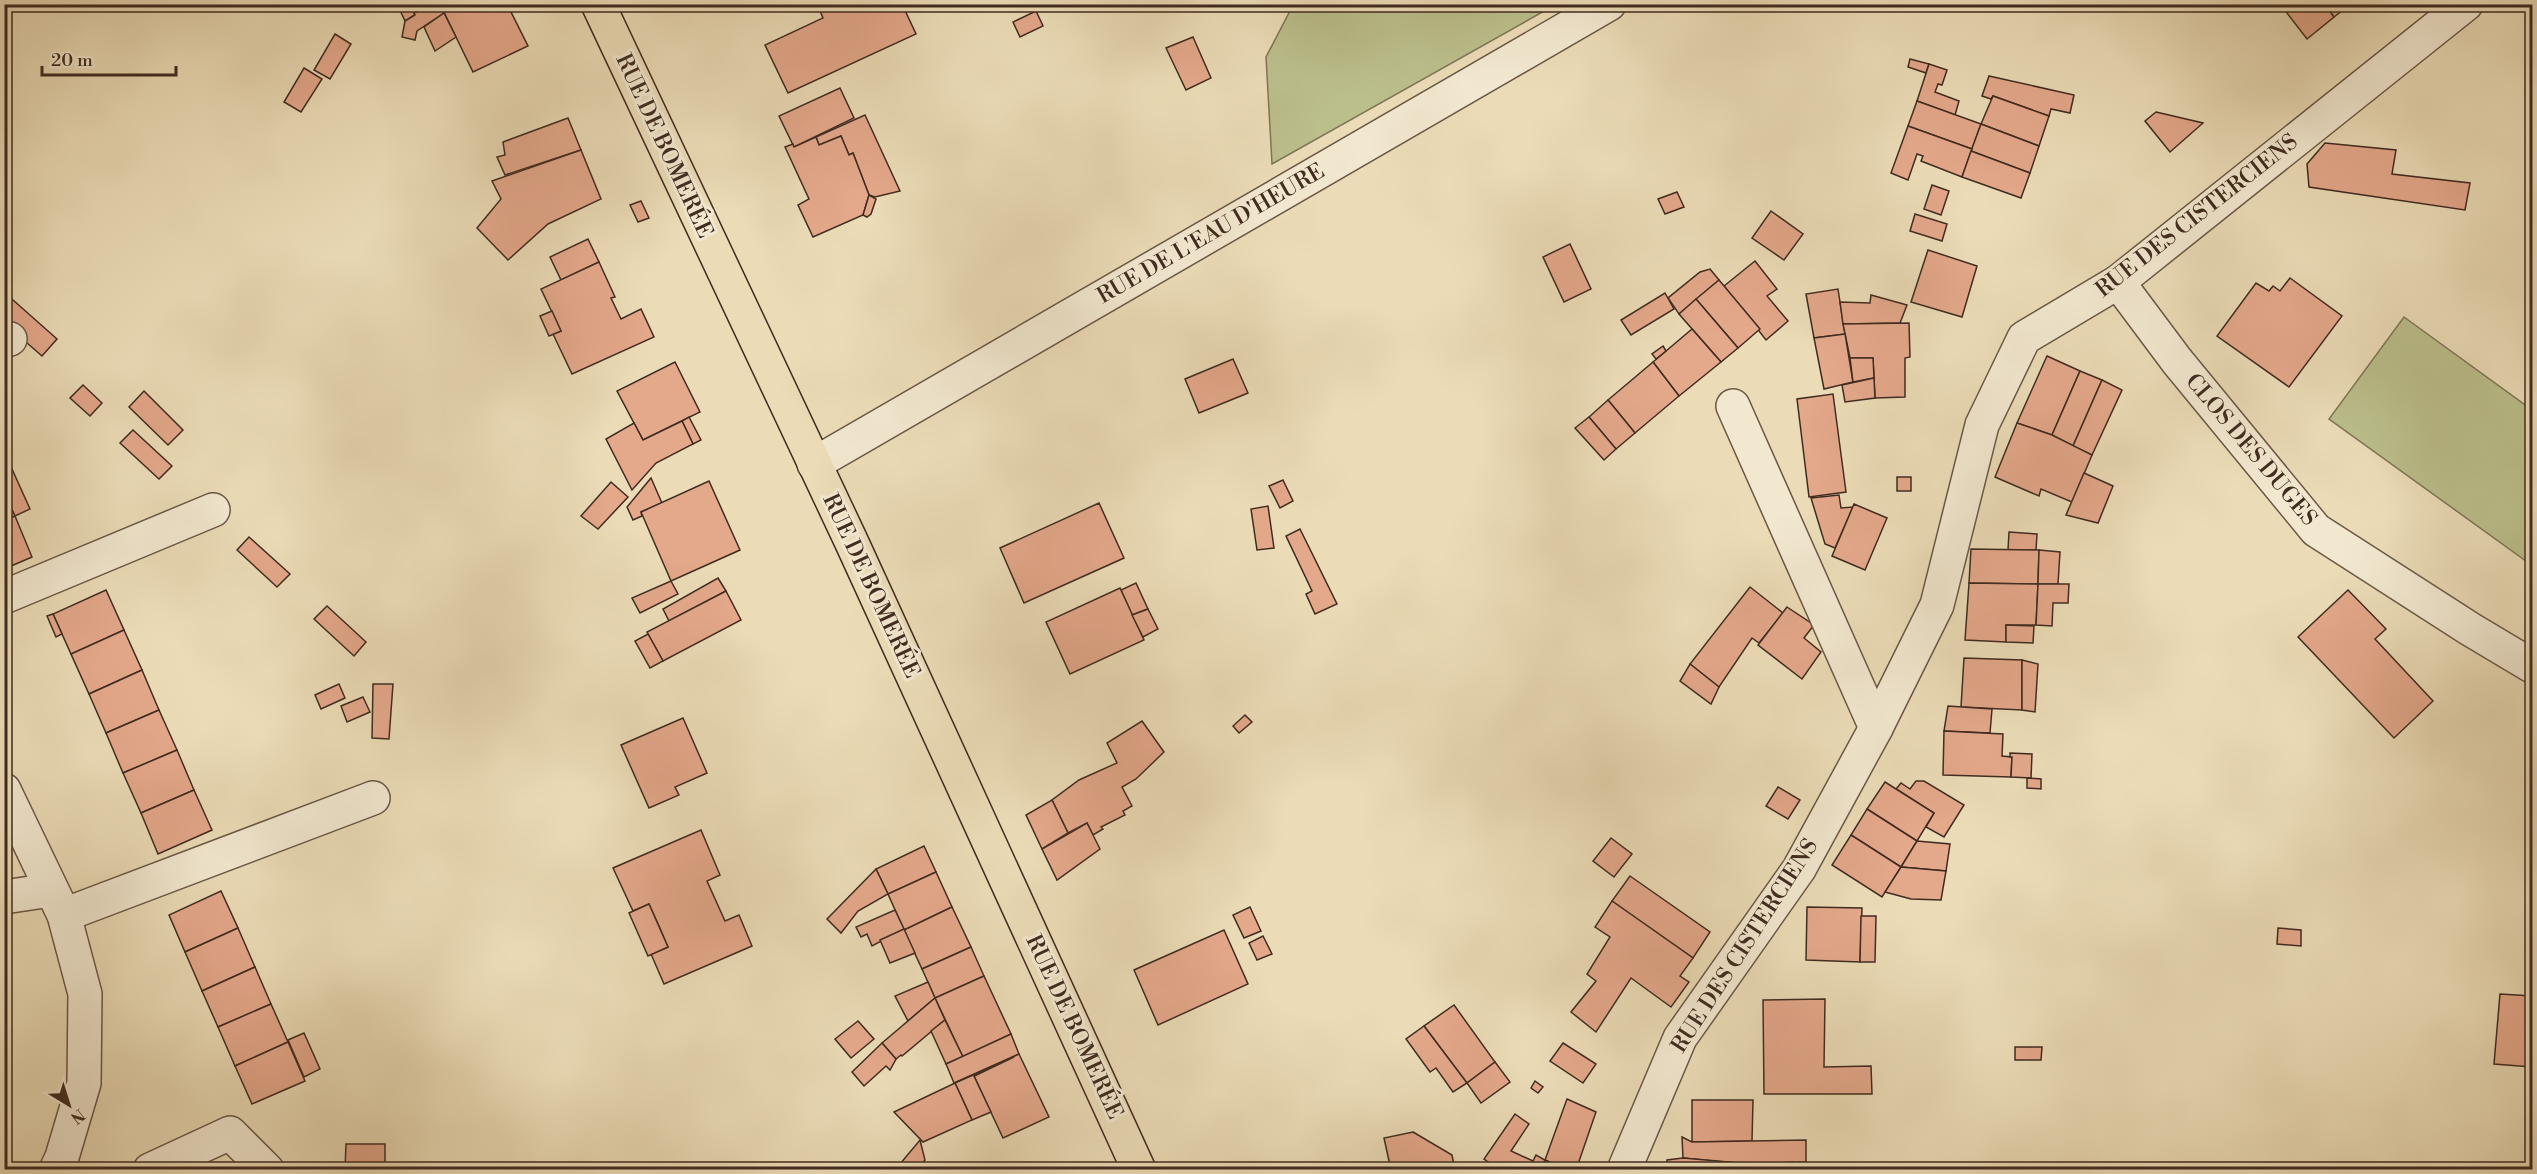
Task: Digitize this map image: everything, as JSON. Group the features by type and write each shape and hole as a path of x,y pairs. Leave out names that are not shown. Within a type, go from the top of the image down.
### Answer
{"main road":[{"name":"RUE DE BOMERÉE","path":"598,4 814,464 1139,1170"}],"street":[{"name":"RUE DE L'EAU D'HEURE","path":"814,464 1609,4"},
{"name":"RUE DES CISTERCIENS","path":"1624,1170 1680,1038 1799,869 1876,728 1937,604 1982,425 2024,338 2118,282 2466,4"},
{"name":"CLOS DES DUGES","path":"2118,282 2177,361 2316,530 2532,666"},
{"path":"1733,406 1876,728"},
{"path":"4,597 213,510"},
{"path":"4,790 58,902 85,994 84,1083 56,1170"},
{"path":"4,897 58,902 373,798"},
{"path":"150,1170 230,1133 267,1170"}],"green space":[{"path":"1293,5 1555,5 1272,164 1266,57"},
{"path":"2404,317 2532,410 2532,561 2530,564 2329,419"}],"building":[{"path":"397,4 432,4 414,13 415,15 405,21"},
{"path":"432,4 440,4 444,13 417,31 415,40 402,37 405,21 415,15 414,13"},
{"path":"440,4 507,4 528,46 473,72"},
{"path":"817,4 902,4 916,34 788,93 765,45 823,18"},
{"path":"2280,4 2325,4 2334,17 2307,39"},
{"path":"2325,4 2351,4 2334,17"},
{"path":"1036,11 1043,26 1020,37 1013,22"},
{"path":"444,13 456,37 435,51 424,27"},
{"path":"335,34 351,44 330,79 314,70"},
{"path":"1193,37 1211,78 1186,90 1166,48"},
{"path":"1910,59 1929,64 1926,73 1908,67"},
{"path":"1929,64 1947,70 1942,85 1938,84 1935,92 1959,101 1955,115 1917,101"},
{"path":"304,68 322,79 301,112 284,102"},
{"path":"1989,76 2074,95 2070,113 2051,109 2049,116 1993,96 1991,99 1982,96"},
{"path":"840,88 854,118 794,147 779,116"},
{"path":"1993,96 2049,116 2039,146 1981,124"},
{"path":"1917,101 1981,124 1972,149 1908,126"},
{"path":"2156,112 2203,123 2170,152 2145,121"},
{"path":"865,115 900,191 875,197 869,195 853,153 849,155 841,136 819,145 816,137"},
{"path":"568,118 581,150 505,175 497,157 505,155 503,142"},
{"path":"1981,124 2039,146 2030,173 1971,151"},
{"path":"1908,126 1972,149 1962,177 1921,161 1923,156 1917,154 1908,180 1891,173"},
{"path":"841,136 849,155 853,153 869,195 863,215 813,237 798,205 809,199 785,147 793,144 794,147 816,137 819,145"},
{"path":"2325,143 2396,150 2392,174 2470,183 2465,210 2309,187 2307,164"},
{"path":"581,150 601,199 548,224 508,260 477,228 501,199 492,181"},
{"path":"1971,151 2030,173 2021,198 1962,177"},
{"path":"1932,185 1949,191 1941,215 1924,209"},
{"path":"1677,192 1684,207 1665,214 1658,199"},
{"path":"869,195 876,199 871,214 867,217 863,215"},
{"path":"641,201 649,218 638,222 630,205"},
{"path":"1771,211 1803,234 1784,260 1752,238"},
{"path":"1915,214 1947,224 1942,241 1910,231"},
{"path":"588,239 599,262 561,280 550,257"},
{"path":"1570,244 1591,289 1564,302 1543,257"},
{"path":"1928,250 1977,266 1962,317 1911,302"},
{"path":"1755,261 1777,289 1767,296 1788,321 1766,340 1724,286"},
{"path":"599,262 615,297 611,298 621,319 641,309 654,337 572,374 553,334 561,331 541,289"},
{"path":"1710,269 1719,280 1679,314 1668,298 1700,272"},
{"path":"2290,278 2342,316 2289,387 2217,336 2256,283 2269,291 2273,286 2280,291"},
{"path":"1719,280 1760,329 1738,348 1696,299"},
{"path":"1838,289 1845,334 1814,338 1806,294"},
{"path":"4,292 57,339 42,356 4,323"},
{"path":"1665,293 1674,309 1631,335 1621,320"},
{"path":"1871,295 1907,305 1900,323 1843,324 1840,302 1870,303"},
{"path":"1696,299 1738,348 1721,362 1679,314"},
{"path":"552,311 561,331 549,336 540,316"},
{"path":"1909,323 1910,357 1905,358 1905,397 1875,398 1873,358 1850,358 1843,324"},
{"path":"1692,329 1721,362 1679,396 1653,362"},
{"path":"1845,334 1853,382 1824,389 1814,338"},
{"path":"1663,346 1666,351 1656,359 1652,354"},
{"path":"2047,356 2080,371 2052,435 2017,423"},
{"path":"1850,358 1873,358 1874,378 1853,382"},
{"path":"1233,359 1248,393 1199,413 1185,379"},
{"path":"675,362 700,412 643,440 617,391"},
{"path":"1653,362 1679,396 1635,433 1608,400"},
{"path":"2080,371 2102,380 2073,446 2052,435"},
{"path":"1874,378 1875,398 1845,402 1842,385"},
{"path":"2102,380 2122,390 2092,455 2073,446"},
{"path":"83,385 102,403 90,416 70,398"},
{"path":"144,391 183,430 168,445 129,407"},
{"path":"1833,394 1846,492 1809,497 1797,399"},
{"path":"1608,400 1635,433 1616,449 1589,417"},
{"path":"689,417 701,440 693,444 682,421"},
{"path":"1589,417 1616,449 1604,460 1575,428"},
{"path":"682,421 693,444 656,463 632,490 606,439 634,423 643,440"},
{"path":"2017,423 2052,435 2092,455 2072,502 2041,489 2039,496 1995,477"},
{"path":"133,430 172,466 159,479 120,443"},
{"path":"12,469 30,509 15,516 4,494 4,472"},
{"path":"2084,473 2113,486 2098,523 2066,515"},
{"path":"1897,477 1911,477 1911,491 1897,491"},
{"path":"651,478 662,503 641,512 642,516 633,520 627,507"},
{"path":"1283,480 1293,501 1280,508 1269,486"},
{"path":"709,481 740,550 671,581 641,512"},
{"path":"611,482 628,497 598,529 581,516"},
{"path":"4,494 15,516 4,521"},
{"path":"1839,495 1841,508 1853,507 1835,548 1825,544 1811,498"},
{"path":"1099,503 1124,558 1024,603 1000,548"},
{"path":"1854,504 1887,518 1865,570 1832,556"},
{"path":"1268,506 1274,548 1257,550 1251,509"},
{"path":"15,516 32,557 4,569 4,521"},
{"path":"1300,529 1337,604 1315,614 1306,594 1312,591 1286,536"},
{"path":"2009,532 2037,534 2036,550 2008,550"},
{"path":"249,537 290,574 277,587 237,550"},
{"path":"1971,549 2039,550 2038,584 1969,583"},
{"path":"2039,550 2060,552 2058,584 2038,584"},
{"path":"718,578 726,591 669,621 663,609"},
{"path":"671,581 678,594 640,613 632,598"},
{"path":"1136,583 1148,609 1132,615 1121,590"},
{"path":"1969,583 2038,584 2036,625 2006,625 2006,642 1965,640"},
{"path":"2038,584 2069,584 2068,603 2053,603 2052,626 2036,625"},
{"path":"1750,587 1783,613 1759,643 1752,638 1719,687 1690,664"},
{"path":"1120,588 1144,640 1070,674 1046,622"},
{"path":"106,590 124,630 71,654 53,614"},
{"path":"2348,590 2386,629 2375,639 2433,701 2394,738 2298,637"},
{"path":"726,591 741,620 663,661 647,632"},
{"path":"327,606 366,642 354,656 314,619"},
{"path":"1787,607 1814,625 1804,638 1821,652 1802,679 1758,645"},
{"path":"1148,609 1158,629 1143,637 1132,615"},
{"path":"53,614 62,634 56,637 47,616"},
{"path":"2006,625 2034,626 2033,643 2006,642"},
{"path":"124,630 142,670 89,694 71,654"},
{"path":"648,634 663,661 650,668 635,641"},
{"path":"1964,658 2022,660 2022,710 1961,707"},
{"path":"2022,660 2038,664 2035,712 2022,710"},
{"path":"1690,664 1719,687 1711,704 1680,681"},
{"path":"142,670 159,710 106,733 89,694"},
{"path":"339,684 345,698 321,709 315,695"},
{"path":"373,684 393,684 389,739 372,738"},
{"path":"363,697 370,712 347,722 341,706"},
{"path":"1948,706 1992,709 1990,733 1944,731"},
{"path":"159,710 177,750 123,773 106,733"},
{"path":"1245,715 1252,722 1239,733 1233,726"},
{"path":"683,718 707,773 675,787 679,795 649,808 621,745"},
{"path":"1142,721 1164,752 1136,779 1122,787 1132,806 1123,811 1125,815 1101,827 1103,829 1093,835 1087,823 1068,833 1052,800 1079,780 1117,763 1107,743"},
{"path":"1944,731 2003,734 2002,756 2012,757 2011,777 1943,775"},
{"path":"177,750 194,790 141,813 123,773"},
{"path":"2010,753 2032,754 2031,778 2011,777 2012,757"},
{"path":"2027,778 2041,779 2041,789 2027,788"},
{"path":"1916,781 1924,781 1964,805 1944,837 1926,827 1934,813 1896,789 1901,783 1910,789"},
{"path":"1885,782 1934,813 1917,841 1867,809"},
{"path":"1778,787 1800,800 1788,819 1766,806"},
{"path":"194,790 212,830 158,854 141,813"},
{"path":"1052,800 1068,833 1042,849 1026,815"},
{"path":"1867,809 1917,841 1901,867 1851,835"},
{"path":"1087,823 1100,849 1057,880 1042,849"},
{"path":"701,830 720,875 707,881 725,921 739,915 752,946 664,984 651,954 668,947 659,926 649,904 633,911 613,868"},
{"path":"1851,835 1901,867 1882,897 1832,865"},
{"path":"1611,838 1632,854 1614,877 1593,861"},
{"path":"1917,841 1950,844 1946,871 1901,867"},
{"path":"924,846 936,872 888,894 876,869"},
{"path":"1901,867 1946,871 1941,900 1911,899 1885,892"},
{"path":"876,869 888,894 858,911 841,933 827,919"},
{"path":"936,872 952,907 904,930 888,894"},
{"path":"1630,876 1710,932 1693,958 1612,901"},
{"path":"221,891 238,928 185,952 169,915"},
{"path":"1612,901 1693,958 1680,976 1689,982 1671,1007 1631,978 1596,1032 1571,1012 1596,981 1587,974 1610,937 1595,927"},
{"path":"649,904 668,947 648,956 629,913"},
{"path":"952,907 971,947 922,969 904,930"},
{"path":"1250,907 1261,931 1244,938 1233,915"},
{"path":"1807,907 1862,908 1860,962 1806,960"},
{"path":"895,910 904,929 872,946 867,934 861,937 856,927"},
{"path":"1861,916 1876,916 1875,962 1860,962"},
{"path":"238,928 255,967 202,991 185,952"},
{"path":"2278,928 2301,930 2301,946 2277,944"},
{"path":"904,929 915,953 890,963 880,940"},
{"path":"1224,930 1248,984 1158,1025 1134,970"},
{"path":"1263,936 1272,954 1257,960 1249,943"},
{"path":"971,947 984,976 935,998 922,969"},
{"path":"255,967 271,1004 218,1027 202,991"},
{"path":"984,976 1011,1034 963,1057 935,998"},
{"path":"928,982 935,998 908,1021 895,996"},
{"path":"2500,994 2532,996 2532,1067 2494,1064"},
{"path":"935,998 945,1020 896,1059 882,1043"},
{"path":"1825,999 1824,1067 1871,1066 1872,1094 1764,1094 1763,1000"},
{"path":"271,1004 288,1042 235,1066 218,1027"},
{"path":"1454,1005 1495,1062 1467,1083 1424,1026"},
{"path":"945,1020 963,1057 946,1064 931,1031"},
{"path":"858,1021 874,1039 851,1058 835,1039"},
{"path":"1424,1026 1467,1083 1453,1092 1436,1068 1430,1072 1406,1039"},
{"path":"304,1033 320,1069 304,1077 288,1040"},
{"path":"1011,1034 1019,1054 954,1083 946,1064"},
{"path":"288,1042 305,1081 252,1104 235,1066"},
{"path":"882,1043 896,1059 890,1070 886,1066 864,1086 852,1072"},
{"path":"1563,1043 1596,1064 1583,1083 1550,1061"},
{"path":"2015,1047 2042,1047 2041,1060 2015,1060"},
{"path":"1019,1054 1049,1117 1003,1138 974,1076"},
{"path":"1014,1057 974,1076 991,1112 972,1120 955,1083"},
{"path":"1495,1062 1510,1082 1481,1103 1467,1083"},
{"path":"1535,1081 1543,1087 1538,1093 1531,1088"},
{"path":"955,1083 972,1120 923,1142 894,1112"},
{"path":"1567,1099 1596,1112 1576,1170 1567,1170 1545,1160"},
{"path":"1692,1100 1753,1100 1752,1141 1692,1142"},
{"path":"1515,1114 1529,1124 1511,1151 1533,1161 1536,1155 1545,1160 1541,1170 1489,1170 1491,1164 1484,1159"},
{"path":"1413,1132 1452,1155 1455,1170 1391,1170 1384,1138"},
{"path":"1682,1137 1692,1142 1806,1140 1806,1162 1754,1165 1683,1158"},
{"path":"920,1140 925,1160 917,1170 895,1170"},
{"path":"346,1144 385,1144 385,1170 345,1170"},
{"path":"1683,1158 1747,1163 1746,1170 1666,1170 1667,1160"},
{"path":"1545,1160 1567,1170 1541,1170"},
{"path":"1793,1162 1792,1170 1754,1170 1754,1165"}]}
